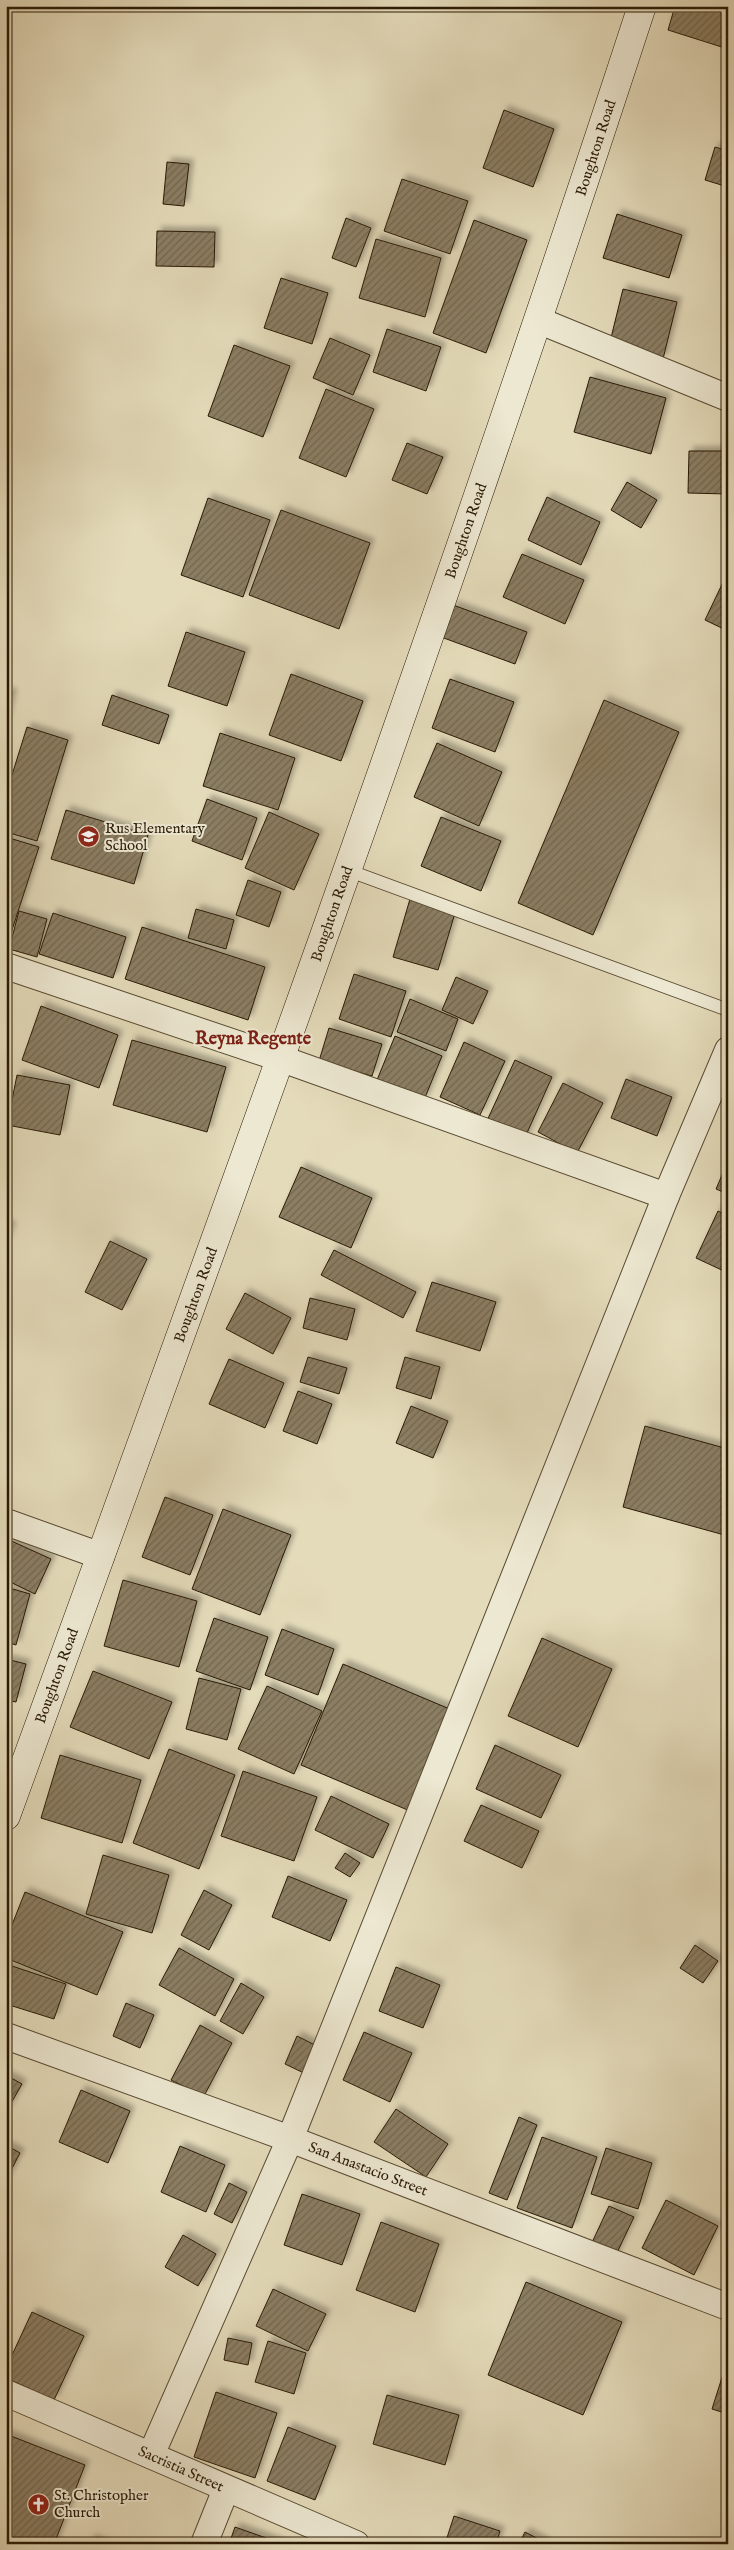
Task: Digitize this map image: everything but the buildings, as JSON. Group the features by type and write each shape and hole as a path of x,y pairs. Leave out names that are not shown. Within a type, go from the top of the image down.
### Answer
{"main road":[{"name":"Boughton Road","path":"6,1816 282,1059 540,321 642,6"}],"street":[{"path":"540,321 728,398"},
{"path":"6,966 282,1059 666,1196"},
{"path":"151,2455 290,2139 666,1196 728,1050"},
{"path":"6,1522 101,1556"},
{"name":"San Anastacio Street","path":"6,2036 290,2139 728,2307"},
{"name":"Sacristia Street","path":"6,2393 356,2544"},
{"path":"204,2544 226,2489"}],"lane":[{"path":"347,870 728,1010"}],"place":[{"name":"Rus Elementary School","path":"89,837"},
{"name":"St. Christopher Church","path":"38,2504"}],"district":[{"name":"Reyna Regente","path":"253,1039"}]}
